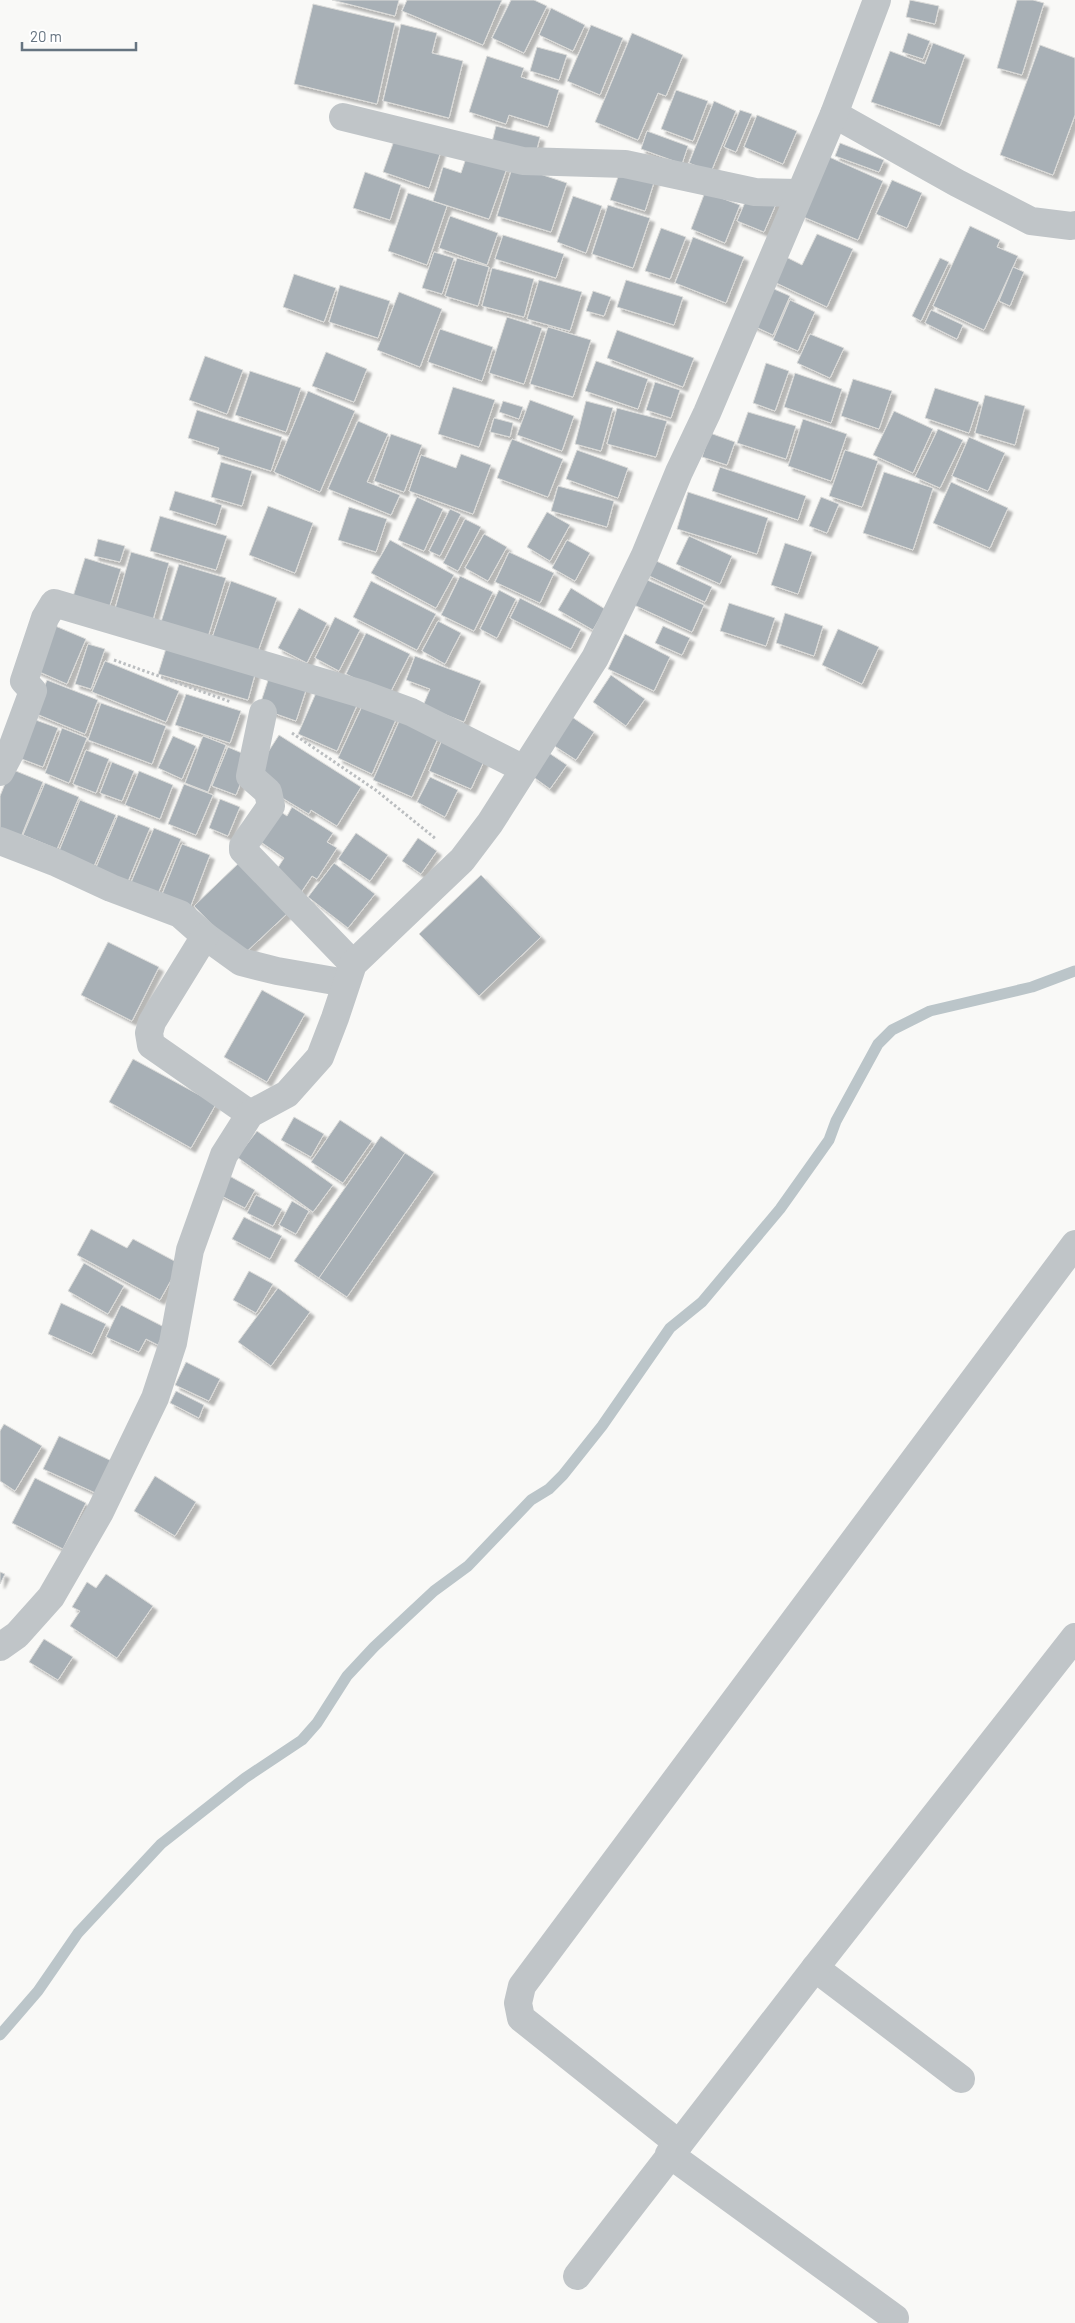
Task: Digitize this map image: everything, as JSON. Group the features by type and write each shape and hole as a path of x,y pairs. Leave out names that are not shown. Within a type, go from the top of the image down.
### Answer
{"street":[{"path":"0,1647 17,1635 51,1597 100,1512 155,1398 173,1343 190,1250 224,1155 250,1114 286,1094 320,1056 350,974 462,860 490,823 595,658 645,555 834,114 877,0"},
{"path":"834,114 957,183 1031,221 1075,225"},
{"path":"343,117 522,161 625,164 756,192 799,193"},
{"path":"0,772 33,691 24,681 45,618 54,603 362,694 411,712 524,769"},
{"path":"263,713 250,776 268,792 271,806 242,846 243,850 350,974"},
{"path":"0,841 180,914 205,936 241,962 277,971 350,974"},
{"path":"205,936 152,1022 149,1033 151,1046 250,1114"},
{"path":"895,2318 674,2149 521,2018 518,2003 522,1986 1075,1244"},
{"path":"577,2276 815,1968 1075,1637"},
{"path":"815,1968 961,2079"}],"path":[{"path":"114,660 263,713 377,791 462,860"}],"building":[{"path":"332,0 399,0 395,16"},
{"path":"407,0 502,0 483,45 402,11"},
{"path":"511,0 534,0 547,6 524,53 492,38"},
{"path":"910,0 939,6 935,24 906,17"},
{"path":"1017,0 1033,0 1044,3 1022,75 997,68"},
{"path":"313,4 395,23 377,104 294,84"},
{"path":"551,8 585,25 573,51 539,35"},
{"path":"401,24 437,33 432,53 463,61 449,118 383,101"},
{"path":"591,25 623,38 600,95 567,81"},
{"path":"632,33 683,55 666,96 658,93 638,140 595,122"},
{"path":"908,33 930,41 923,59 902,52"},
{"path":"933,43 965,55 940,126 871,102 890,51 925,64"},
{"path":"1040,45 1075,58 1075,115 1053,175 1000,155"},
{"path":"537,47 567,55 559,80 530,71"},
{"path":"487,56 524,68 521,77 559,90 548,127 509,115 506,124 469,112"},
{"path":"676,90 708,101 693,141 661,129"},
{"path":"714,101 736,111 711,172 689,163"},
{"path":"740,110 752,114 736,152 724,147"},
{"path":"757,115 797,131 783,164 744,147"},
{"path":"496,126 540,137 535,157 491,146"},
{"path":"647,131 688,146 682,164 641,149"},
{"path":"396,135 441,151 429,188 383,172"},
{"path":"840,143 884,160 879,172 835,156"},
{"path":"467,155 507,168 489,219 433,201 443,167 461,173"},
{"path":"827,156 883,181 858,240 801,216"},
{"path":"513,165 567,183 551,232 497,216"},
{"path":"621,168 655,179 645,211 610,200"},
{"path":"365,172 401,185 390,220 353,208"},
{"path":"892,180 922,193 907,228 876,214"},
{"path":"705,192 740,205 725,243 691,229"},
{"path":"408,193 447,206 427,265 388,251"},
{"path":"573,196 602,206 586,253 557,242"},
{"path":"779,197 764,232 737,221 746,200"},
{"path":"608,205 650,218 633,268 592,254"},
{"path":"450,216 498,233 487,265 439,248"},
{"path":"970,226 1000,240 997,247 1018,256 984,330 933,306"},
{"path":"661,228 686,237 670,279 645,271"},
{"path":"817,234 853,249 827,307 772,281 784,256 802,265"},
{"path":"503,235 564,254 556,278 495,259"},
{"path":"693,237 744,257 726,303 675,283"},
{"path":"434,252 454,258 442,294 422,288"},
{"path":"457,258 489,267 478,306 445,296"},
{"path":"940,258 949,262 921,321 912,316"},
{"path":"1013,267 1024,272 1010,306 999,301"},
{"path":"492,268 534,279 524,317 482,306"},
{"path":"294,274 336,288 324,322 283,307"},
{"path":"539,280 582,292 570,331 527,319"},
{"path":"626,280 683,297 674,325 617,307"},
{"path":"340,285 390,301 378,338 329,322"},
{"path":"765,285 790,296 773,335 747,323"},
{"path":"593,291 611,297 604,316 586,311"},
{"path":"399,292 442,309 420,367 377,350"},
{"path":"790,300 815,312 798,351 773,340"},
{"path":"931,310 963,325 957,339 925,323"},
{"path":"507,317 542,328 524,384 489,373"},
{"path":"548,327 591,340 573,397 530,384"},
{"path":"440,329 493,347 482,381 428,362"},
{"path":"617,330 694,358 683,387 607,358"},
{"path":"810,334 844,348 830,378 797,363"},
{"path":"326,352 367,369 354,402 312,386"},
{"path":"205,356 243,370 227,414 189,400"},
{"path":"596,361 648,379 638,409 585,391"},
{"path":"766,363 789,371 775,411 753,403"},
{"path":"250,371 301,388 286,432 235,415"},
{"path":"795,373 842,389 831,423 784,407"},
{"path":"853,379 892,391 879,429 841,416"},
{"path":"655,382 680,390 671,418 646,410"},
{"path":"453,387 495,400 479,447 438,434"},
{"path":"935,388 979,402 969,433 925,418"},
{"path":"308,391 355,411 320,492 274,472"},
{"path":"985,395 1025,406 1015,445 975,433"},
{"path":"530,400 574,416 562,451 517,435"},
{"path":"503,401 523,407 519,419 499,412"},
{"path":"586,401 613,408 601,451 575,444"},
{"path":"617,408 667,421 656,457 607,444"},
{"path":"197,410 282,437 271,471 217,454 219,448 188,438"},
{"path":"894,411 933,429 913,473 873,455"},
{"path":"748,412 796,426 786,459 737,443"},
{"path":"494,418 513,423 510,437 490,432"},
{"path":"803,419 847,434 831,481 788,466"},
{"path":"358,421 388,434 367,482 400,495 391,515 328,489"},
{"path":"938,429 963,440 940,488 915,477"},
{"path":"710,433 735,442 727,465 702,457"},
{"path":"391,434 422,445 404,492 374,481"},
{"path":"969,437 1005,453 988,491 952,476"},
{"path":"512,439 563,459 548,497 497,478"},
{"path":"577,450 628,468 618,498 566,479"},
{"path":"845,450 878,461 862,507 829,496"},
{"path":"461,454 491,465 473,514 409,491 421,455 456,468"},
{"path":"221,462 252,471 242,506 211,497"},
{"path":"720,467 806,496 798,520 712,491"},
{"path":"884,472 933,488 913,550 863,533"},
{"path":"951,482 1008,508 990,548 933,523"},
{"path":"558,486 614,501 607,527 551,511"},
{"path":"175,491 222,505 216,525 169,510"},
{"path":"688,492 768,518 757,554 677,529"},
{"path":"417,497 443,509 424,551 398,540"},
{"path":"821,497 839,504 827,533 809,526"},
{"path":"268,506 313,523 295,573 249,555"},
{"path":"349,507 387,519 376,552 338,540"},
{"path":"450,509 461,514 440,556 429,551"},
{"path":"547,512 570,525 550,561 527,547"},
{"path":"160,516 227,536 216,570 150,551"},
{"path":"465,519 481,527 458,571 443,563"},
{"path":"484,534 507,547 488,581 465,568"},
{"path":"689,536 732,556 720,584 676,564"},
{"path":"98,539 125,546 120,562 94,556"},
{"path":"390,540 454,575 436,608 371,573"},
{"path":"567,540 590,553 575,581 552,568"},
{"path":"785,543 812,552 798,594 771,585"},
{"path":"131,552 169,563 151,627 113,616"},
{"path":"509,552 554,573 540,603 495,582"},
{"path":"85,558 121,569 107,615 71,603"},
{"path":"652,559 712,587 705,602 645,574"},
{"path":"179,564 226,578 208,637 161,622"},
{"path":"460,576 493,592 474,631 441,615"},
{"path":"645,579 704,605 692,632 634,605"},
{"path":"231,581 277,598 256,657 211,641"},
{"path":"371,581 436,614 417,650 353,617"},
{"path":"571,588 605,609 593,630 558,610"},
{"path":"499,590 516,599 497,638 480,629"},
{"path":"520,598 581,629 571,649 510,618"},
{"path":"729,603 775,618 766,646 720,631"},
{"path":"299,608 327,623 307,663 278,648"},
{"path":"785,613 823,626 814,656 776,643"},
{"path":"335,617 360,630 339,671 315,658"},
{"path":"438,621 461,633 445,664 422,651"},
{"path":"53,625 86,639 67,684 35,670"},
{"path":"663,626 690,638 682,655 655,643"},
{"path":"838,629 879,647 862,684 822,665"},
{"path":"366,633 410,654 389,695 346,674"},
{"path":"625,634 670,657 654,691 608,669"},
{"path":"168,642 257,667 248,700 158,674"},
{"path":"88,644 105,649 91,689 75,684"},
{"path":"415,656 481,681 464,722 423,706 430,689 406,680"},
{"path":"105,661 179,691 166,722 92,692"},
{"path":"271,671 308,684 296,721 259,708"},
{"path":"611,675 645,699 626,726 593,702"},
{"path":"47,680 98,700 85,734 34,713"},
{"path":"319,686 358,703 337,751 298,734"},
{"path":"186,694 241,711 230,743 175,725"},
{"path":"365,700 398,715 372,774 338,758"},
{"path":"101,703 166,726 152,764 88,740"},
{"path":"572,717 594,732 576,760 553,745"},
{"path":"33,719 58,728 43,767 19,758"},
{"path":"400,719 439,736 412,797 373,780"},
{"path":"62,728 87,738 69,783 45,773"},
{"path":"279,735 361,787 337,826 311,810 309,814 274,793 254,774"},
{"path":"173,736 196,746 182,779 158,768"},
{"path":"203,736 226,745 208,792 185,783"},
{"path":"442,740 485,759 471,789 429,771"},
{"path":"228,747 251,757 236,795 212,786"},
{"path":"86,750 109,759 96,793 73,784"},
{"path":"549,753 567,765 550,789 532,776"},
{"path":"112,762 134,771 122,801 100,793"},
{"path":"11,769 43,782 21,837 0,829 0,796"},
{"path":"139,771 173,785 160,819 125,805"},
{"path":"430,777 458,790 445,817 417,802"},
{"path":"45,783 79,797 57,849 23,835"},
{"path":"184,784 213,795 196,835 168,824"},
{"path":"220,799 240,807 228,836 209,828"},
{"path":"80,800 116,815 94,866 59,851"},
{"path":"292,807 333,833 327,842 337,848 317,879 312,876 300,894 272,877 284,858 255,838 275,808 287,816"},
{"path":"118,815 150,828 127,884 95,870"},
{"path":"154,828 181,839 157,896 130,885"},
{"path":"356,833 388,855 370,881 338,859"},
{"path":"418,838 437,851 421,874 402,861"},
{"path":"182,844 210,855 190,908 161,897"},
{"path":"242,860 291,910 242,956 194,906"},
{"path":"334,863 375,894 348,928 308,897"},
{"path":"481,875 541,937 479,996 419,934"},
{"path":"108,942 159,967 132,1021 81,995"},
{"path":"262,990 305,1014 267,1082 224,1057"},
{"path":"133,1059 216,1104 191,1148 109,1102"},
{"path":"294,1117 324,1134 311,1157 281,1140"},
{"path":"340,1120 372,1141 343,1183 311,1162"},
{"path":"257,1131 333,1185 313,1212 237,1157"},
{"path":"381,1136 405,1153 319,1278 294,1261"},
{"path":"405,1153 434,1172 347,1297 319,1278"},
{"path":"224,1173 255,1190 245,1208 214,1192"},
{"path":"256,1195 282,1209 273,1226 247,1213"},
{"path":"292,1201 309,1211 296,1234 279,1225"},
{"path":"244,1217 282,1236 270,1259 232,1239"},
{"path":"91,1229 127,1248 133,1239 180,1264 160,1300 77,1255"},
{"path":"84,1263 124,1286 108,1314 68,1291"},
{"path":"249,1271 273,1284 256,1313 233,1300"},
{"path":"278,1288 310,1312 271,1366 238,1342"},
{"path":"61,1303 106,1324 92,1354 48,1334"},
{"path":"121,1305 166,1328 158,1345 146,1339 139,1352 106,1337"},
{"path":"186,1362 220,1379 209,1401 175,1385"},
{"path":"176,1391 204,1405 199,1418 170,1403"},
{"path":"4,1424 42,1446 15,1491 0,1481 0,1431"},
{"path":"59,1436 118,1464 102,1496 43,1469"},
{"path":"155,1476 196,1502 175,1536 134,1511"},
{"path":"35,1478 86,1503 63,1549 12,1523"},
{"path":"0,1572 5,1574 0,1584"},
{"path":"106,1574 153,1606 117,1658 70,1626 80,1611 72,1607 87,1582 96,1588"},
{"path":"44,1639 73,1657 58,1680 29,1662"}],"waterway":[{"path":"0,2035 38,1991 78,1933 161,1844 245,1778 302,1740 317,1723 347,1676 374,1647 434,1591 468,1566 531,1500 549,1489 563,1475 602,1426 670,1328 702,1302 780,1209 829,1140 836,1121 878,1044 892,1030 930,1011 1032,987 1075,971"}]}
